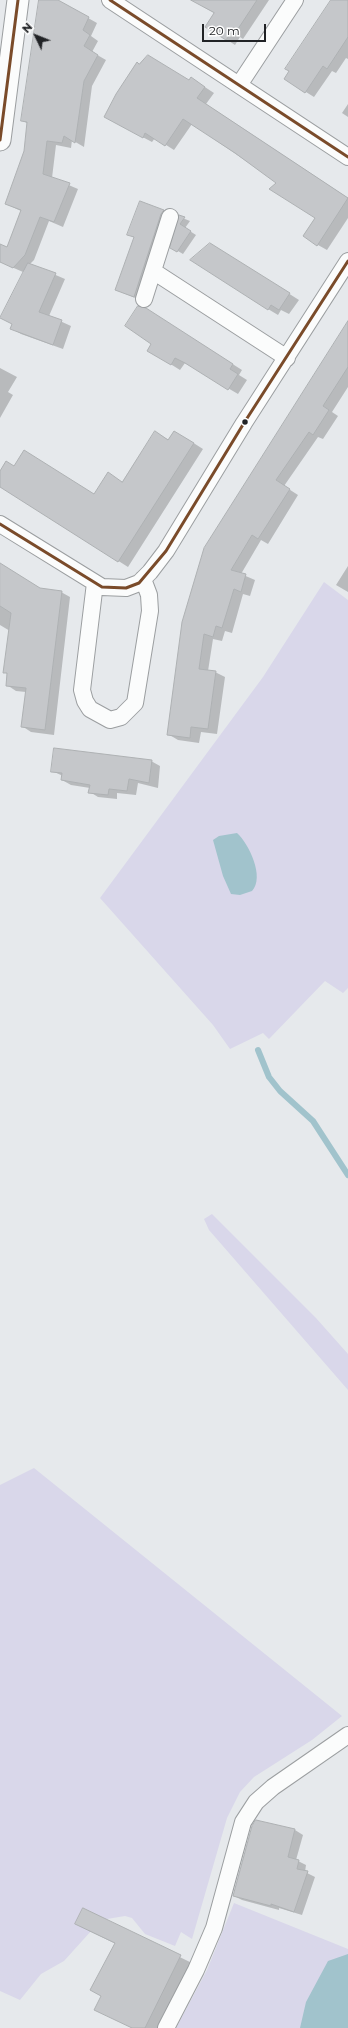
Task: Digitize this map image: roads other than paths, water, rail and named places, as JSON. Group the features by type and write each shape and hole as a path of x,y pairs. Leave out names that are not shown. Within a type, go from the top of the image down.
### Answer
{"street":[{"path":"0,140 18,0"},
{"path":"110,0 348,156"},
{"path":"239,84 295,0"},
{"path":"144,299 170,217"},
{"path":"0,524 102,587 126,588 138,583 166,551 348,261"},
{"path":"153,271 287,358"},
{"path":"95,583 82,690 85,701 90,709 110,720 121,717 135,703 150,610 148,595 143,579"},
{"path":"166,2028 196,1970 214,1928 243,1822 251,1809 256,1802 273,1787 348,1734"}],"water":[{"path":"237,833 242,838 254,861 257,878 256,885 252,891 240,895 231,894 223,876 213,840 219,836"},
{"path":"348,1954 348,2028 300,2028 306,2002 328,1961"}],"waterway":[{"path":"258,1050 269,1077 280,1091 313,1121 348,1175"}]}
